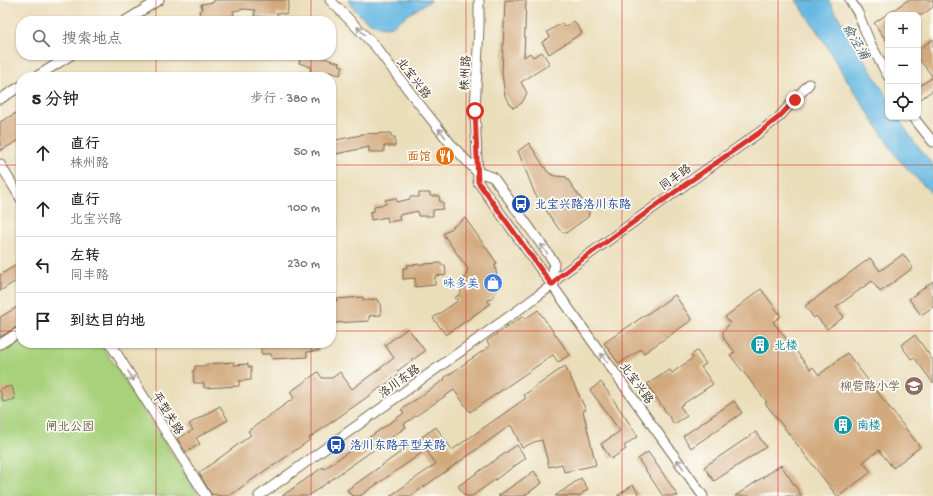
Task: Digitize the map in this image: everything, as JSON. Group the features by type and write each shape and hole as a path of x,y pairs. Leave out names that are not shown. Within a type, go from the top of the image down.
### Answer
{"street":[{"path":"133,16 159,0"},
{"name":"北宝兴路","path":"330,0 375,46 408,91 450,143 477,172 493,177 554,262 552,285"},
{"name":"株州路","path":"477,172 475,111 479,0"},
{"path":"850,0 858,13 870,45 885,71"},
{"path":"44,72 64,60"},
{"name":"同丰路","path":"552,285 560,276 579,261 760,132 779,117 809,84"},
{"path":"0,99 16,89"},
{"path":"915,120 933,142"},
{"path":"0,164 16,191"},
{"name":"北宝兴路","path":"477,172 478,182 703,496"},
{"name":"洛川东路","path":"259,496 552,285"},
{"path":"0,344 16,334"},
{"name":"平型关路","path":"113,348 206,496"}],"green space":[{"name":"闸北公园","path":"16,331 16,348 103,348 199,496 0,496 0,340"}],"water":[{"path":"348,0 432,0 392,26 386,27 379,26 366,20 355,10"},
{"path":"796,0 828,0 885,94 885,120 900,120 914,142 933,164 933,195 898,159 838,66 825,43"}],"building":[{"path":"214,0 289,0 287,14 277,13 277,16 254,16 255,10 244,9 233,11 234,15 229,16 200,16 199,11 202,10 201,4 214,2"},
{"path":"505,0 526,0 524,57 530,53 533,57 542,52 550,64 521,82 527,93 522,103 513,108 505,96 502,74"},
{"path":"908,0 933,0 933,7 922,15 921,12 890,12"},
{"path":"885,16 885,39 874,23"},
{"path":"574,21 582,33 549,54 542,42 550,37 547,32 562,23 565,27"},
{"path":"933,39 933,77 921,62 921,48"},
{"path":"300,60 330,60 340,63 339,65 343,66 340,75 336,74 336,72 310,72 311,67 299,63"},
{"path":"933,77 933,90 921,99 921,85"},
{"path":"16,113 16,142 0,151 0,122"},
{"path":"391,133 391,137 395,137 395,146 384,146 384,152 369,152 369,147 336,154 336,140 361,134"},
{"path":"529,143 547,171 556,176 566,177 589,210 588,217 566,233 562,232 558,228 535,194 518,151"},
{"path":"419,193 430,193 430,196 439,196 440,202 443,202 443,209 433,210 433,216 418,216 418,211 399,215 400,220 388,222 387,217 371,220 370,212 374,211 374,206 386,204 385,200 396,198 397,202 410,199 410,197 419,197"},
{"path":"465,218 497,263 495,265 497,287 495,294 488,301 490,304 446,335 433,318 459,300 454,298 460,294 468,269 443,234"},
{"path":"903,254 913,268 880,292 872,281 836,307 844,317 827,329 816,316 814,318 805,306 870,258 880,271"},
{"path":"441,263 441,265 445,265 446,275 435,276 435,285 415,287 415,278 403,279 403,268 407,268 407,265"},
{"path":"16,265 16,281 0,291 0,275"},
{"path":"933,281 933,307 921,315 909,299"},
{"name":"南楼","path":"761,289 781,316 773,322 810,369 813,367 819,375 847,353 920,447 893,468 879,450 863,462 871,472 837,496 730,355 735,352 724,339 723,332 730,323 725,317"},
{"path":"675,295 692,320 644,353 641,349 619,364 604,343"},
{"path":"363,297 363,300 377,299 378,302 380,302 381,315 369,316 369,321 336,323 337,299"},
{"path":"16,308 16,327 0,337 0,317"},
{"path":"538,310 570,355 558,362 553,355 470,412 454,390 404,424 406,427 308,496 282,496 323,467 324,469 404,413 401,410 490,346 487,341 523,316 525,319"},
{"path":"408,328 425,351 397,371 400,374 309,438 310,440 229,496 211,494 199,473 251,435 248,431 294,398 290,392 318,372 322,378 332,378 340,372 352,389 394,358 385,345"},
{"path":"915,335 933,360 933,383 914,357 911,359 901,345"},
{"path":"261,348 319,348 319,351 307,352 307,357 272,359 271,354 261,354"},
{"path":"697,351 706,364 701,367 713,384 680,406 687,416 674,424 647,384 670,370 672,373 693,358 691,355"},
{"path":"234,362 234,365 248,364 248,367 251,367 251,380 239,381 239,386 204,388 204,383 194,383 193,370 195,370 195,366 207,366 207,364"},
{"path":"565,366 586,410 583,411 596,465 564,472 562,464 549,467 542,440 522,448 511,425 411,496 390,496 436,464 426,450 360,496 352,496 347,490 436,427 452,450 526,398 524,395"},
{"path":"601,382 638,436 624,446 626,449 611,459 601,444 620,431 590,390"},
{"path":"12,386 15,399 3,402 0,389"},
{"path":"734,401 742,413 691,448 683,436"},
{"path":"220,406 228,420 196,438 200,444 186,452 177,439 193,430 189,424"},
{"path":"756,432 766,447 714,481 704,467"},
{"path":"517,445 526,458 472,496 465,496 458,486"},
{"path":"648,452 678,496 663,496 638,459"},
{"path":"781,465 802,496 735,496"},
{"path":"534,471 542,483 524,496 498,496"},
{"path":"581,478 588,489 579,496 555,496"},
{"path":"633,485 640,496 617,496"}],"place":[{"name":"面馆","path":"445,156"},
{"name":"北宝兴路洛川东路","path":"521,204"},
{"name":"味多美","path":"493,283"},
{"name":"北楼","path":"760,345"},
{"name":"柳营路小学","path":"914,386"},
{"name":"南楼","path":"843,425"},
{"name":"洛川东路平型关路","path":"336,445"}],"route":[{"path":"475,111 478,182 552,285 560,276 573,266 760,132 779,117 795,100"}],"water label":[{"name":"俞泾浦","path":"857,41"}]}
